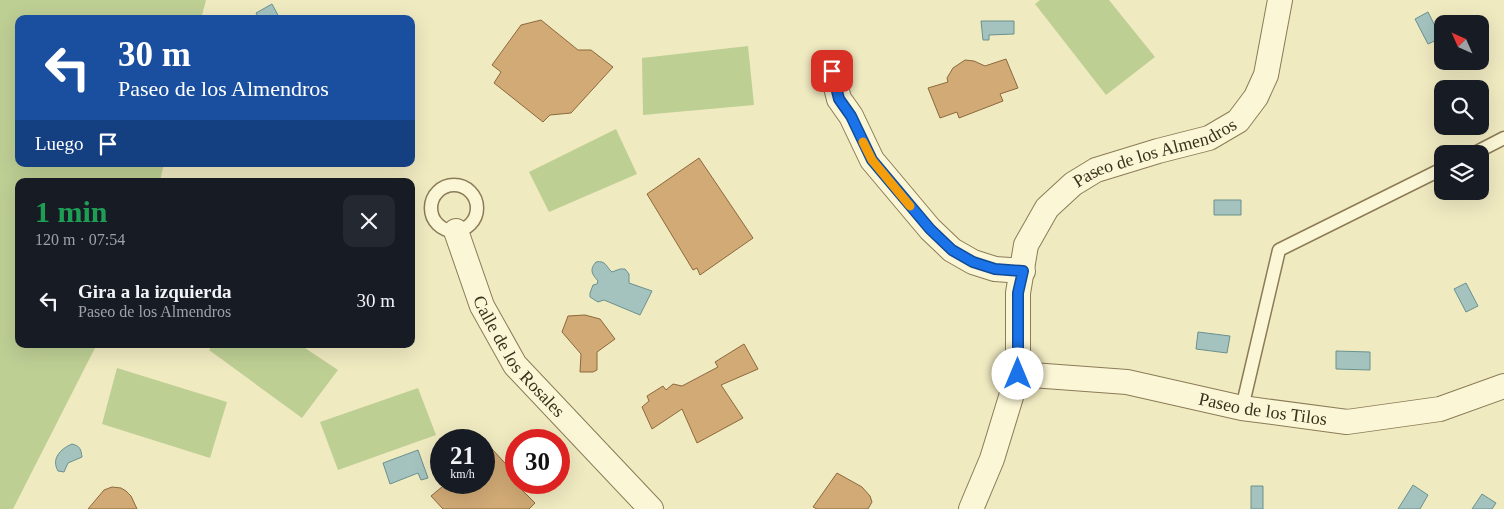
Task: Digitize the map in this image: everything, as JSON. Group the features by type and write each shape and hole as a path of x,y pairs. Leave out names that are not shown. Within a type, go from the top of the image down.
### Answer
{"street":[{"name":"Paseo de los Almendros","path":"971,509 992,459 1018,374 1018,293 1026,245 1047,208 1073,184 1096,170 1209,138 1238,121 1256,97 1266,75 1280,0"},
{"path":"832,71 839,99 851,116 872,160 930,229 952,250 973,262 995,269 1023,271"},
{"name":"Calle de los Rosales","path":"456,232 482,306 515,364 651,509"},
{"name":"Paseo de los Tilos","path":"1018,374 1127,382 1242,408 1347,422 1440,409 1504,386"}],"lane":[{"path":"1489,146 1504,138"},
{"path":"1242,408 1279,250 1434,173"}],"green space":[{"path":"0,0 206,0 202,15 15,15 15,167 163,167 161,178 15,178 15,348 95,348 13,509 0,509"},
{"path":"1040,0 1109,0 1155,57 1106,95 1035,4"},
{"path":"748,46 754,105 643,115 642,58"},
{"path":"616,129 637,174 549,212 529,172"},
{"path":"210,348 305,348 338,370 302,418 209,350"},
{"path":"117,368 227,402 210,458 102,424"},
{"path":"418,388 434,429 430,429 430,437 338,470 320,422"}],"water":[{"path":"272,4 278,15 257,15 256,13"},
{"path":"1428,12 1434,24 1434,41 1428,44 1415,19"},
{"path":"981,21 1014,21 1014,34 989,35 989,40 983,40"},
{"path":"1214,200 1241,200 1241,215 1214,215"},
{"path":"596,262 604,263 612,272 625,269 629,274 629,283 652,291 640,315 604,300 598,302 590,297 593,285 597,284 598,281 592,272"},
{"path":"1466,283 1478,306 1466,312 1454,289"},
{"path":"1198,332 1230,336 1227,353 1196,349"},
{"path":"1336,351 1370,352 1370,370 1336,369"},
{"path":"72,444 80,448 82,457 68,463 64,472 58,471 56,459 58,455"},
{"path":"418,450 428,478 421,480 418,473 390,484 383,463"},
{"path":"1413,485 1428,495 1420,509 1398,509"},
{"path":"1251,486 1263,486 1263,509 1251,509"},
{"path":"1482,494 1496,503 1492,509 1472,509"}],"building":[{"path":"541,20 578,50 591,50 613,67 571,113 550,115 543,122 494,83 501,72 492,65 521,25"},
{"path":"1006,59 1018,88 1000,94 1003,101 959,118 957,112 940,118 928,88 948,82 947,78 953,68 965,60 974,61 985,66"},
{"path":"699,158 753,238 700,275 697,268 693,270 647,194"},
{"path":"585,315 600,319 615,339 597,352 597,370 593,372 580,372 581,354 562,332 568,316"},
{"path":"744,344 758,369 721,385 743,418 697,443 682,409 652,429 642,407 649,401 647,396 663,386 666,390 673,384 682,386 718,367 715,362"},
{"path":"495,452 505,463 505,494 526,494 535,503 529,509 443,509 431,496 433,494 495,494"},
{"path":"837,473 862,487 870,496 872,502 868,509 817,509 813,507"},
{"path":"112,487 121,488 126,491 131,496 137,509 88,509 104,490"}],"slow traffic":[{"path":"863,142 872,160 910,206"}],"route":[{"path":"832,71 839,99 851,116 872,160 930,229 952,250 973,262 995,269 1023,271 1018,293 1018,374"}]}
